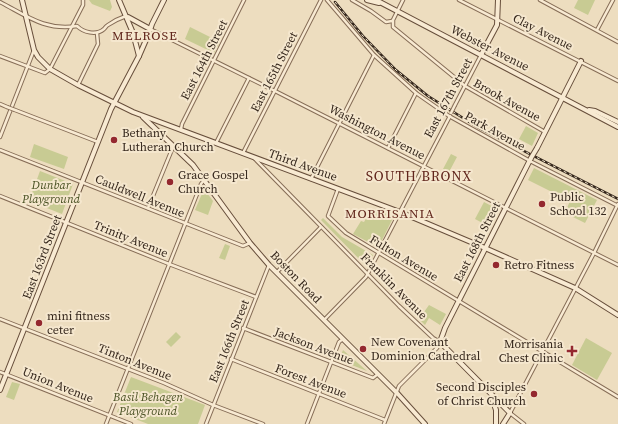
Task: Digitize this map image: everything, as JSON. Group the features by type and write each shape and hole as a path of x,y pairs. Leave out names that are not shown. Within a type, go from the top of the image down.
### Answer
{"main road":[{"name":"Third Avenue","path":"22,0 34,50 38,57 50,69 78,85 141,115 400,212 485,248 575,288 618,315"},
{"path":"119,0 127,16 137,45 139,56"},
{"name":"East 163rd Street","path":"0,390 114,103 139,56 164,0"},
{"name":"Webster Avenue","path":"367,0 383,4"},
{"name":"Webster Avenue","path":"376,0 618,127"},
{"name":"East 167th Street","path":"481,55 498,26 498,0"},
{"name":"Washington Avenue","path":"127,16 150,29"},
{"name":"East 168th Street","path":"440,342 445,328 485,248 581,62"},
{"name":"Webster Avenue","path":"587,110 595,111 618,122"},
{"name":"Boston Road","path":"141,115 193,165 250,243 269,265 397,393 425,424"},
{"path":"159,122 158,128 162,135"},
{"name":"Franklin Avenue","path":"440,342 510,414"},
{"path":"491,396 496,410 496,424"},
{"path":"503,424 510,414"}],"street":[{"path":"0,56 45,73 50,69 83,5 83,0"},
{"name":"East 164th Street","path":"180,129 244,0"},
{"name":"East 165th Street","path":"243,153 320,0"},
{"name":"Park Avenue","path":"327,0 374,55 416,92 450,115 531,160 618,205"},
{"path":"352,0 386,22 393,20 403,0"},
{"name":"Clay Avenue","path":"459,0 618,81"},
{"path":"540,0 618,42"},
{"path":"597,30 613,0"},
{"path":"0,2 47,25 77,26 81,30 97,33 108,25 127,16"},
{"name":"Brook Avenue","path":"393,20 393,27 464,86 545,132"},
{"name":"Washington Avenue","path":"150,29 618,265"},
{"path":"78,85 98,44 97,33"},
{"path":"0,137 34,50"},
{"path":"311,179 374,55"},
{"name":"East 167th Street","path":"324,320 368,274 481,55"},
{"path":"216,143 249,78"},
{"path":"388,148 416,92"},
{"path":"0,104 98,142"},
{"path":"148,208 173,146"},
{"name":"Cauldwell Avenue","path":"0,150 243,246 250,243"},
{"name":"Franklin Avenue","path":"254,157 321,227 432,338 440,342"},
{"path":"106,424 185,223 201,184 205,180"},
{"name":"Fulton Avenue","path":"338,189 328,216 346,233 378,254 618,397"},
{"name":"Trinity Avenue","path":"0,196 169,264 256,296"},
{"path":"510,414 618,205"},
{"path":"277,272 321,227"},
{"name":"East 166th Street","path":"206,424 269,265"},
{"name":"Tinton Avenue","path":"0,319 263,424"},
{"name":"Jackson Avenue","path":"243,328 373,378 378,374"},
{"path":"307,424 339,342 343,339"},
{"name":"East 168th Street","path":"384,424 399,386 437,348 440,342"},
{"name":"Forest Avenue","path":"231,359 385,420"},
{"name":"Union Avenue","path":"0,372 131,424"},
{"name":"Franklin Avenue","path":"510,414 524,424"}],"green space":[{"path":"89,0 110,0 112,7 110,11 92,4"},
{"path":"578,0 595,0 588,15 574,8"},
{"path":"190,27 220,42 214,53 185,39"},
{"path":"526,126 538,133 532,146 519,139"},
{"path":"34,144 68,157 64,169 30,157"},
{"path":"451,154 457,157 449,172 443,169"},
{"path":"534,168 597,200 585,223 565,213 570,201 528,180"},
{"name":"Dunbar Playground","path":"40,171 73,184 62,214 29,201"},
{"path":"204,189 213,201 208,215 195,210"},
{"path":"484,202 499,210 490,227 475,219"},
{"path":"372,208 394,216 379,246 376,246 353,234 361,221 364,222"},
{"path":"323,218 342,237 373,255 368,265 366,266 321,220"},
{"path":"225,244 230,246 225,260 219,258"},
{"path":"429,305 446,314 440,325 429,318 425,325 419,319"},
{"path":"176,332 181,337 171,347 166,342"},
{"path":"586,338 612,353 597,380 572,365"},
{"path":"343,350 367,371 339,360"},
{"name":"Basil Behagen Playground","path":"131,377 205,405 198,424 148,424 117,412"},
{"path":"12,382 20,384 14,400 6,397"}],"railway":[{"path":"335,2 363,36 396,70 428,96 479,128 618,199"}],"place":[{"name":"Bethany Lutheran Church","path":"114,140"},
{"name":"Grace Gospel Church","path":"170,182"},
{"name":"Public School 132","path":"542,204"},
{"name":"Retro Fitness","path":"496,265"},
{"name":"mini fitness ceter","path":"39,323"},
{"name":"New Covenant Dominion Cathedral","path":"363,349"},
{"name":"Morrisania Chest Clinic","path":"572,351"},
{"name":"Second Disciples of Christ Church","path":"534,394"}],"district":[{"name":"MELROSE","path":"145,35"},
{"name":"SOUTH BRONX","path":"419,176"},
{"name":"MORRISANIA","path":"390,213"}]}
